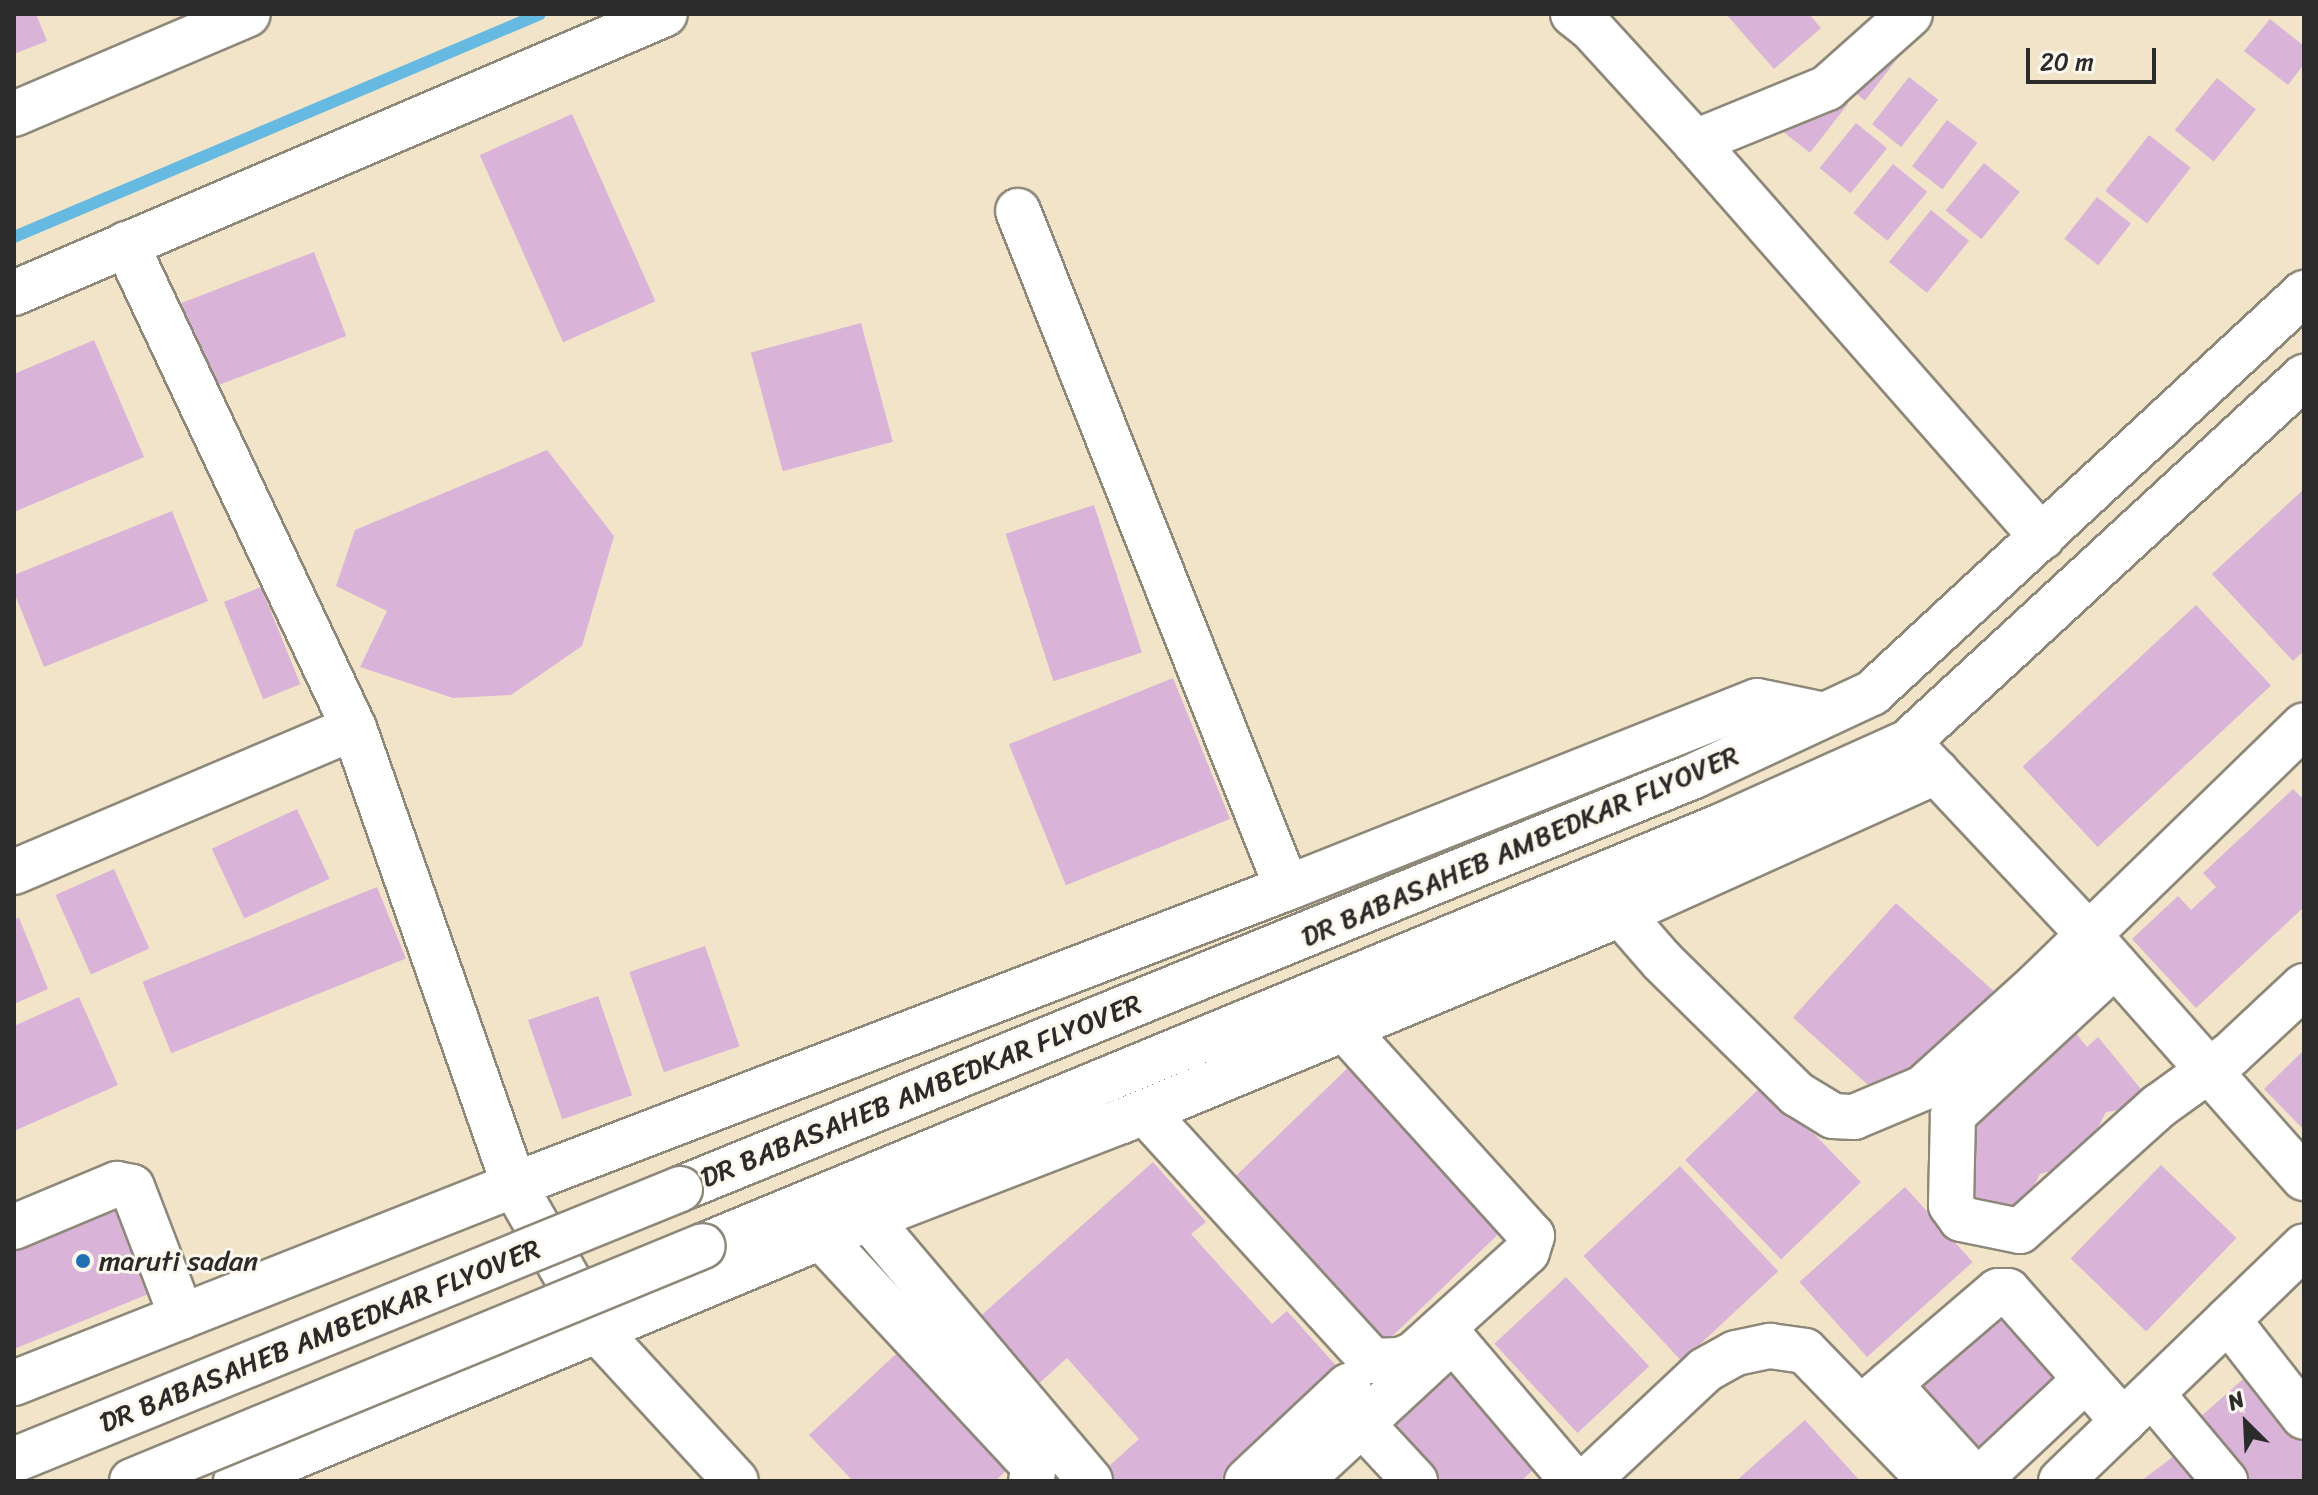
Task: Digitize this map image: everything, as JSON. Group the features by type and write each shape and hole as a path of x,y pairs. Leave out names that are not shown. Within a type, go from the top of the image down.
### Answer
{"street":[{"path":"14,114 248,14"},
{"path":"14,293 665,14"},
{"path":"1573,14 1591,28 1695,142 2042,537"},
{"path":"1695,142 1827,88 1910,14"},
{"path":"1018,211 1287,888"},
{"path":"126,244 354,728 514,1185 597,1330 736,1481"},
{"name":"DR BABASAHEB AMBEDKAR FLYOVER","path":"14,1460 1694,776 1872,693 2304,293"},
{"path":"236,1481 821,1237 1134,1116 1621,914 1922,757 2304,377"},
{"path":"14,1383 514,1185 1287,888 1757,701 1824,715"},
{"path":"2304,725 1953,1115 1951,1205 1961,1219 2020,1231 2159,1106 2230,1055 2304,986"},
{"path":"14,872 354,728"},
{"path":"1922,757 2102,950 2304,1178"},
{"name":"DR BABASAHEB AMBEDKAR FLYOVER","path":"132,1481 1721,826 1922,757"},
{"path":"1621,914 1662,961 1797,1094 1833,1116 1854,1117 1923,1088 2102,950"},
{"path":"1134,1116 1372,1361 1400,1360 1414,1354 1527,1252 1532,1236 1345,1029"},
{"path":"1134,1116 1350,1390 1415,1481"},
{"path":"14,1227 117,1184 132,1187 182,1317"},
{"path":"868,1218 1090,1481"},
{"path":"821,1237 1034,1466 1031,1481"},
{"path":"2061,1481 2304,1246"},
{"path":"1875,1396 1998,1291 2008,1291 2086,1379 2137,1408 2225,1481"},
{"path":"2228,1320 2304,1417"},
{"path":"1247,1481 1350,1390 1456,1343 1573,1481"},
{"path":"1587,1481 1705,1370 1736,1353 1770,1346 1805,1351 1875,1396 1971,1474 1986,1473 2086,1379"},
{"path":"1300,1481 1350,1390"},
{"path":"1875,1396 1931,1481"}],"building":[{"path":"14,14 36,14 47,41 14,54"},
{"path":"1726,14 1809,14 1821,28 1774,69"},
{"path":"2270,19 2304,46 2304,64 2288,85 2244,51"},
{"path":"1865,32 1898,58 1865,100 1832,75"},
{"path":"1909,77 1938,100 1901,147 1872,124"},
{"path":"1815,78 1848,104 1810,153 1777,127"},
{"path":"2217,78 2256,109 2214,162 2175,130"},
{"path":"572,114 655,301 563,342 480,155"},
{"path":"1947,120 1977,143 1942,189 1912,166"},
{"path":"1856,123 1887,148 1851,193 1819,168"},
{"path":"2149,135 2191,168 2147,224 2105,191"},
{"path":"1984,163 2020,192 1981,239 1946,210"},
{"path":"1893,164 1927,192 1888,241 1853,213"},
{"path":"2097,197 2131,223 2098,265 2064,239"},
{"path":"1931,210 1969,241 1927,293 1889,262"},
{"path":"314,252 346,336 214,387 181,303"},
{"path":"861,323 893,442 783,471 751,353"},
{"path":"94,340 144,457 14,512 14,374"},
{"path":"547,450 614,536 582,646 511,695 453,698 360,667 387,611 336,586 355,530"},
{"path":"2304,489 2304,651 2293,661 2212,574"},
{"path":"1094,505 1142,652 1053,681 1006,534"},
{"path":"172,511 208,601 44,667 14,592 14,575"},
{"path":"261,587 300,684 263,699 224,602"},
{"path":"2196,605 2271,685 2098,847 2023,767"},
{"path":"1173,678 1230,819 1066,885 1009,744"},
{"path":"2293,789 2304,800 2304,907 2196,1008 2132,939 2178,896 2191,910 2216,887 2203,873"},
{"path":"297,809 330,879 244,919 212,849"},
{"path":"114,869 149,948 91,975 56,895"},
{"path":"377,887 406,958 171,1053 142,982"},
{"path":"1896,903 1993,991 1890,1105 1793,1017"},
{"path":"19,918 48,989 14,1004 14,919"},
{"path":"705,946 740,1046 664,1072 629,972"},
{"path":"598,996 632,1095 562,1119 528,1020"},
{"path":"79,997 118,1085 14,1131 14,1026"},
{"path":"2066,1021 2087,1047 2098,1037 2154,1105 2106,1112 2080,1163 2040,1174 2018,1217 1959,1208 1965,1126"},
{"path":"2304,1050 2304,1130 2264,1089"},
{"path":"1357,1059 1513,1220 1382,1346 1227,1185"},
{"path":"1765,1083 1861,1182 1781,1259 1685,1160"},
{"path":"1153,1162 1206,1222 1191,1234 1272,1324 1287,1311 1341,1371 1219,1481 1103,1481 1098,1476 1139,1439 1067,1358 1025,1396 966,1329"},
{"path":"2161,1165 2237,1238 2146,1331 2071,1259"},
{"path":"1680,1166 1778,1271 1682,1361 1583,1256"},
{"path":"1905,1187 1973,1262 1867,1357 1799,1282"},
{"name":"maruti sadan","path":"125,1190 163,1288 14,1349 14,1234"},
{"path":"1566,1277 1649,1366 1578,1433 1494,1344"},
{"path":"2005,1298 2076,1377 1974,1468 1903,1390"},
{"path":"1454,1352 1548,1456 1521,1481 1428,1481 1374,1424"},
{"path":"897,1353 1008,1469 995,1481 853,1481 809,1435"},
{"path":"2249,1374 2304,1434 2304,1481 2239,1481 2190,1426"},
{"path":"1805,1420 1860,1481 1736,1481"},
{"path":"2182,1450 2210,1481 2141,1481"}],"waterway":[{"path":"14,237 540,14"}],"place":[{"name":"maruti sadan","path":"83,1261"}]}
